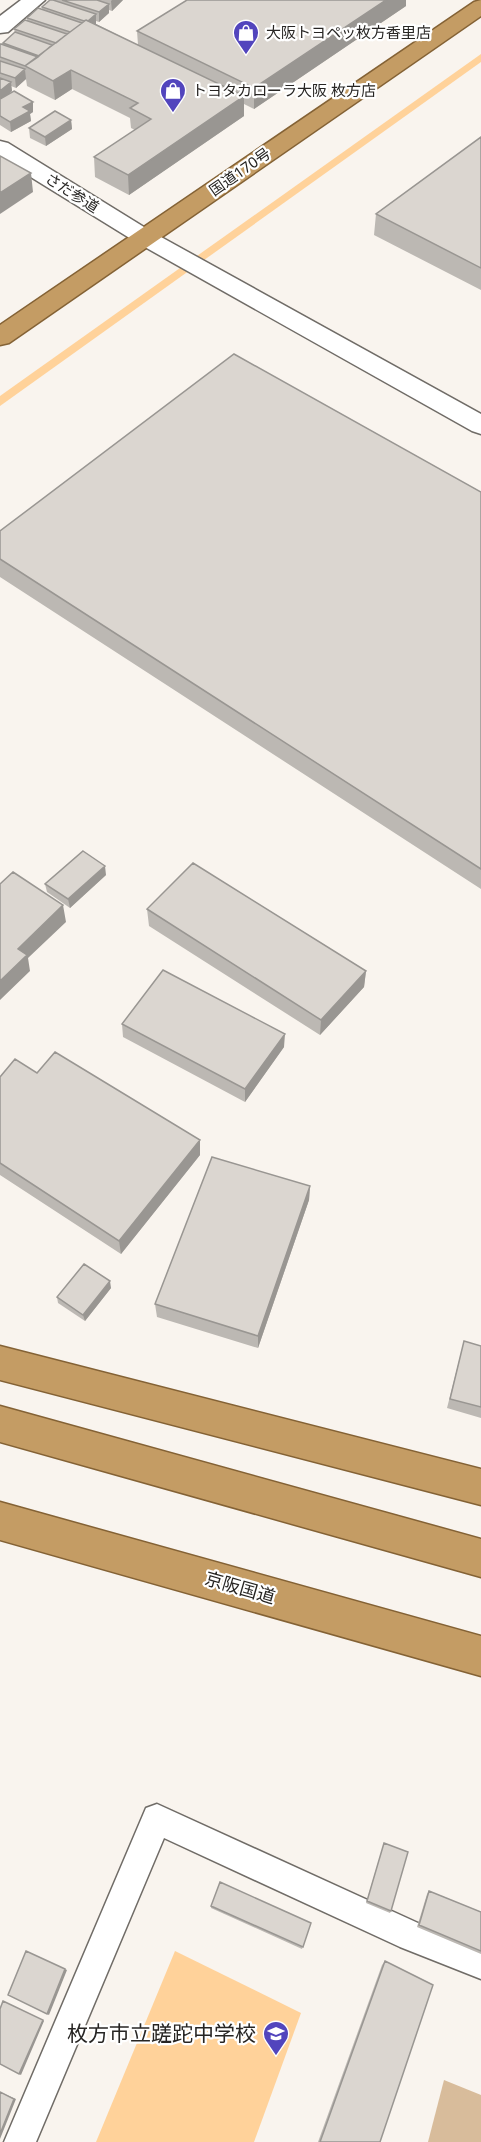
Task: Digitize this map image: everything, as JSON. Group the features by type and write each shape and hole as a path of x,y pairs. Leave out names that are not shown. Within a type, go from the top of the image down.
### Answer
{"highway":[{"name":"国道170号","path":"0,338 481,6"},
{"path":"0,1363 481,1487"},
{"path":"0,1424 481,1558"},
{"name":"京阪国道","path":"0,1521 481,1656"}],"street":[{"path":"0,27 34,0"},
{"name":"さだ参道","path":"0,148 144,237 481,425"}],"lane":[{"path":"20,2142 157,1819 411,1936 481,1963"}],"shaded area":[{"path":"175,1951 301,2013 254,2142 96,2142"},
{"path":"444,2080 481,2095 481,2142 428,2142"}],"building":[{"path":"50,0 96,14 88,21 84,21 42,7"},
{"path":"62,0 97,0 109,4 99,12"},
{"path":"187,0 386,0 254,88 137,31"},
{"path":"38,8 82,23 70,32 27,18"},
{"path":"25,20 67,34 56,43 14,29"},
{"path":"86,20 244,96 128,175 94,157 151,119 130,108 138,103 71,70 53,81 25,66"},
{"path":"15,32 52,45 39,56 3,43"},
{"path":"0,44 38,57 25,66 0,57"},
{"path":"0,61 25,69 15,78 0,73"},
{"path":"0,78 11,82 0,91"},
{"path":"14,91 33,102 23,107 30,111 10,122 0,116 0,99"},
{"path":"55,111 71,120 45,137 29,128"},
{"path":"481,137 481,268 376,214"},
{"path":"0,156 31,173 0,193"},
{"path":"234,354 481,492 481,869 0,559 0,531"},
{"path":"83,851 105,866 68,899 45,884"},
{"path":"193,863 366,971 321,1020 147,909"},
{"path":"13,872 63,905 18,949 27,955 0,981 0,884"},
{"path":"163,970 285,1034 245,1089 122,1024"},
{"path":"55,1052 200,1140 119,1241 0,1163 0,1077 15,1059 37,1073"},
{"path":"212,1157 310,1186 258,1336 155,1304"},
{"path":"84,1264 110,1281 83,1315 57,1297"},
{"path":"464,1341 481,1346 481,1407 450,1399"},
{"path":"384,1843 408,1852 391,1911 367,1901"},
{"path":"220,1882 311,1923 303,1947 211,1906"},
{"path":"429,1891 481,1912 481,1951 419,1925"},
{"path":"26,1951 65,1969 47,2014 8,1995"},
{"path":"385,1961 433,1985 380,2142 320,2142"},
{"path":"3,2001 43,2020 19,2074 0,2064 0,2009"},
{"path":"0,2092 14,2099 0,2134"}],"waterway":[{"path":"0,402 481,57"}],"place":[{"name":"大阪トヨペッ枚方香里店","path":"246,56"},
{"name":"トヨタカローラ大阪 枚方店","path":"173,114"},
{"name":"枚方市立蹉跎中学校","path":"276,2057"}]}
